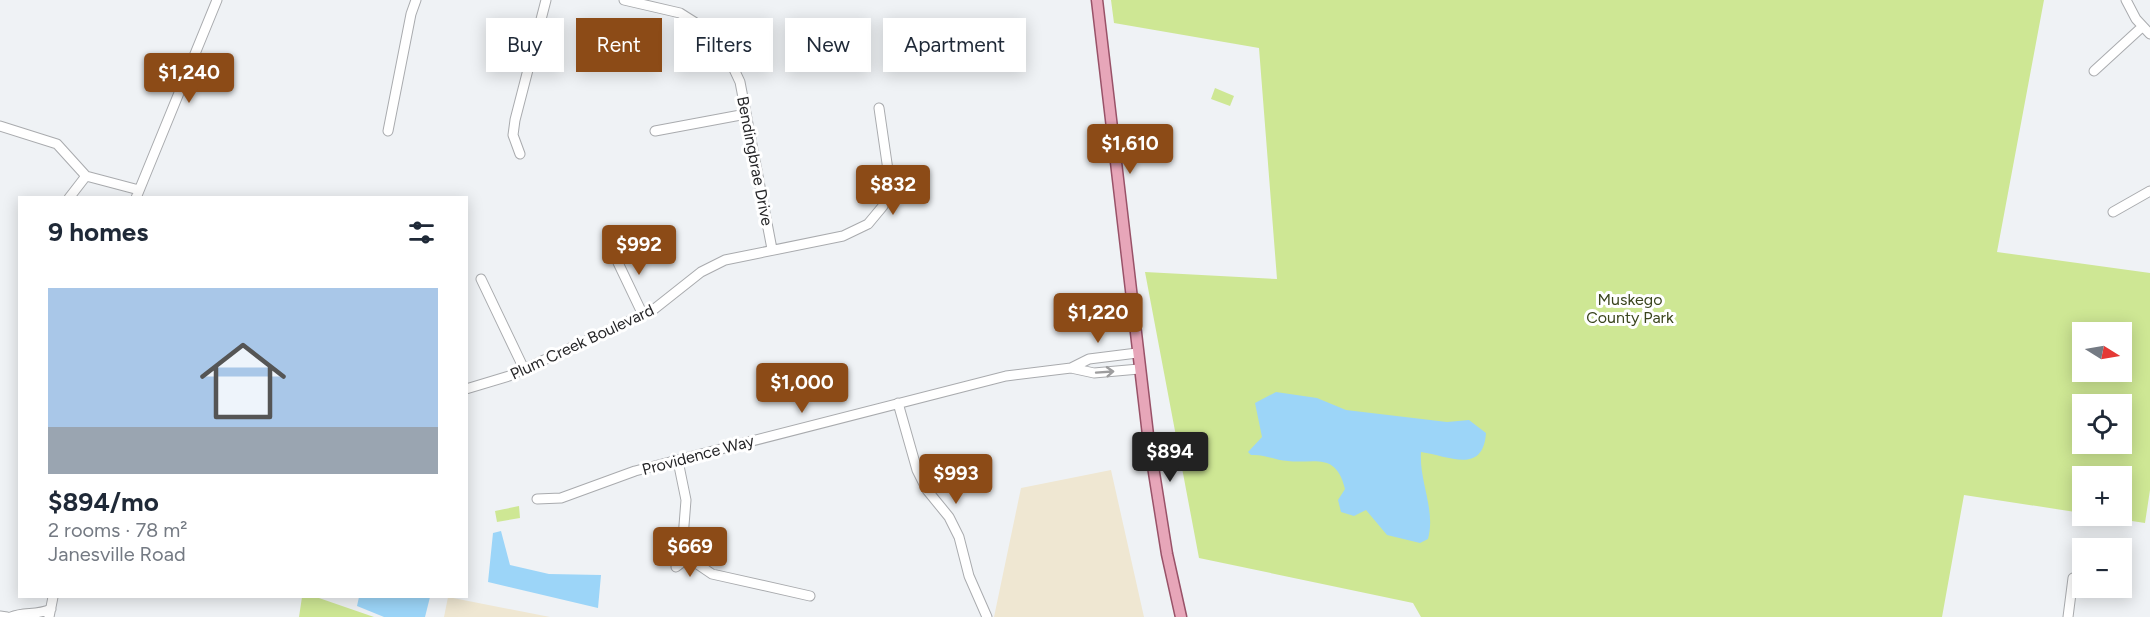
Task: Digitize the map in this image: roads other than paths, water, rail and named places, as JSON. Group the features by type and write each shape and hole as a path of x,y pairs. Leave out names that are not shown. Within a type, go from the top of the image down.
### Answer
{"main road":[{"path":"1097,0 1139,369 1167,554 1181,617"}],"street":[{"path":"0,126 57,144 86,176 138,194 217,0"},
{"path":"388,131 409,23 416,0"},
{"path":"520,154 513,135 515,120 546,0"},
{"name":"Bendingbrae Drive","path":"624,0 680,13 710,32 725,50 737,71 772,249"},
{"path":"2094,71 2146,30 2126,0"},
{"name":"Plum Creek Boulevard","path":"468,388 493,382 524,369 643,315 661,305 712,266 739,255 854,232 877,215 890,184 879,108"},
{"path":"655,131 746,114"},
{"path":"71,196 86,176"},
{"path":"2113,212 2150,191"},
{"path":"611,248 643,315"},
{"path":"481,279 524,369"},
{"name":"Providence Way","path":"1071,368 1089,359 1137,352"},
{"name":"Providence Way","path":"537,499 561,498 617,477 1006,376 1071,368 1094,373 1139,369"},
{"path":"898,403 917,470 927,489 949,517 959,537 969,576 987,617"},
{"path":"678,461 686,500 683,538 689,557 696,565 712,574 810,596"},
{"path":"676,567 689,557"},
{"path":"2068,617 2072,586"},
{"path":"0,616 9,617 21,612 37,615 50,613 53,598"}],"water":[{"path":"1276,392 1317,398 1346,410 1447,422 1469,420 1486,433 1479,454 1471,459 1453,459 1421,452 1430,528 1428,539 1420,543 1387,535 1366,510 1354,516 1341,512 1338,500 1345,489 1341,477 1330,464 1283,460 1251,455 1248,452 1262,437 1255,403"},
{"path":"501,531 510,565 549,574 601,575 598,608 488,582 493,533"},
{"path":"359,598 430,598 425,617 384,617 357,606"}],"park label":[{"name":"Muskego County Park","path":"1630,308"}]}
